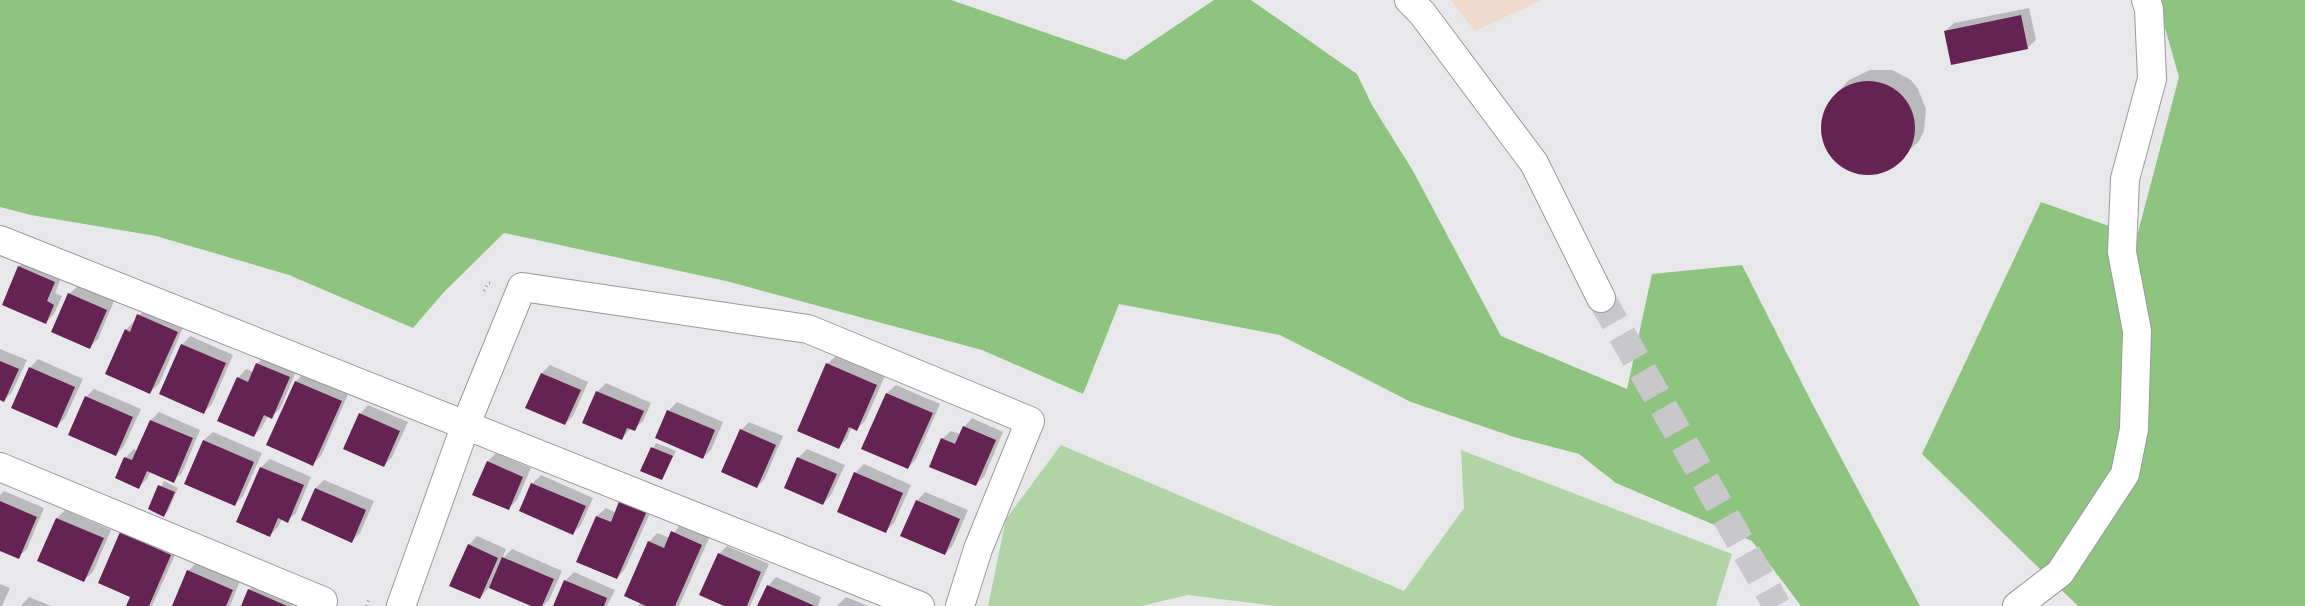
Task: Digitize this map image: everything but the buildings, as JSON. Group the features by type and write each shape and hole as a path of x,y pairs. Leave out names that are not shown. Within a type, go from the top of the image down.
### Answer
{"street":[{"path":"1409,0 1422,13 1534,163 1601,298"},
{"path":"2017,606 2060,573 2125,474 2134,429 2137,331 2122,252 2125,180 2152,79 2149,9 2146,0"},
{"path":"0,240 920,606"},
{"path":"401,606 466,424 522,287 808,329 1030,421 978,549 960,606"},
{"path":"0,467 323,601 322,606"}],"shaded area":[{"path":"1451,0 1542,0 1475,31"}],"green space":[{"path":"0,0 951,0 1125,60 1214,0 1251,0 1357,74 1372,105 1413,171 1501,336 1627,389 1652,274 1742,265 1814,407 1920,606 1801,606 1752,541 1616,483 1579,454 1514,437 1411,402 1280,335 1119,304 1083,394 982,350 726,281 504,233 444,292 413,328 289,275 156,236 31,215 0,207"},
{"path":"2157,0 2305,0 2305,606 2078,606 1922,454 2041,202 2137,236 2179,77"},
{"path":"1061,445 1404,591 1464,508 1461,450 1732,554 1716,606 1275,606 1188,595 1141,606 988,606 1006,519"}],"tunnel":[{"path":"1601,298 1777,606"}]}
